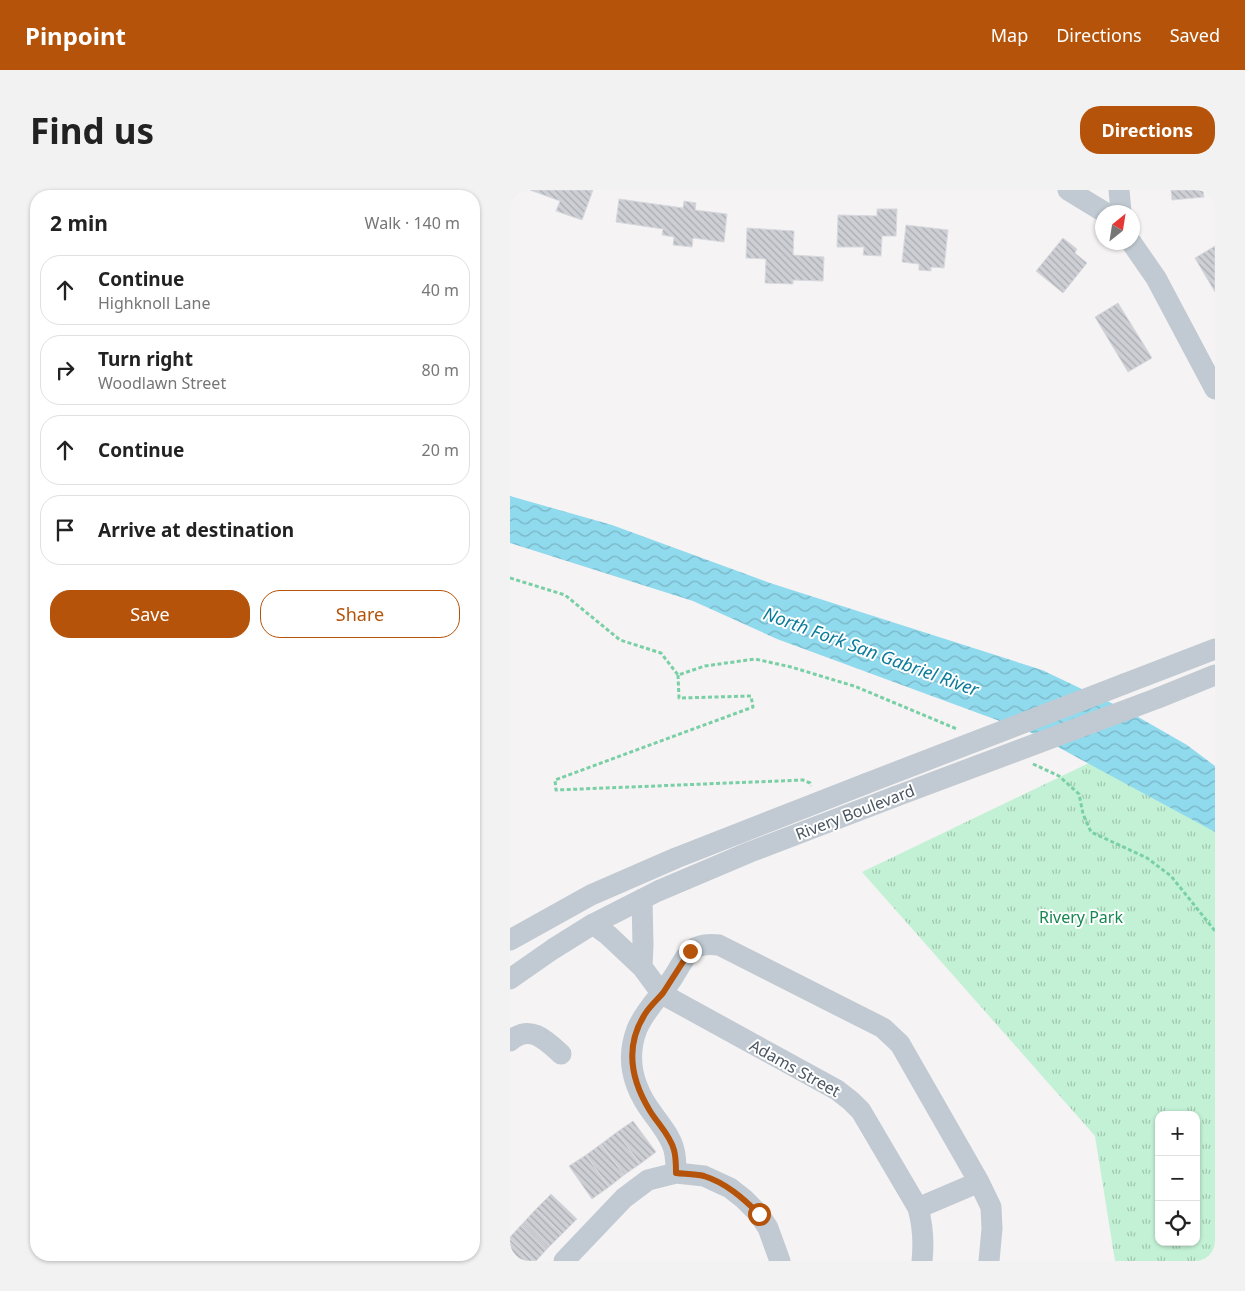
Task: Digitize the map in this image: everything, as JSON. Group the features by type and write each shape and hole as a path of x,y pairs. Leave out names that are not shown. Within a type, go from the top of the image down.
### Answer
{"street":[{"path":"1068,190 1095,206"},
{"path":"1119,190 1120,205"},
{"path":"1137,250 1156,278 1215,389"},
{"name":"Rivery Boulevard","path":"510,940 591,895 676,858 1215,649"},
{"name":"Rivery Boulevard","path":"510,979 553,948 594,924 642,899 750,852 1215,675"},
{"path":"642,899 644,945 642,967"},
{"name":"Adams Street","path":"594,924 613,939 642,967 662,994 837,1090 851,1100 861,1111 918,1208 924,1244 922,1261"},
{"path":"676,1173 674,1150 666,1132 650,1111 637,1087 631,1066 633,1050 637,1029 646,1013 662,994 690,951 698,945 707,943 719,945 883,1028 900,1044 979,1182 991,1207 992,1229 989,1261"},
{"path":"510,1041 526,1033 536,1035 546,1041 560,1054"},
{"path":"564,1261 624,1198 648,1180 676,1173 704,1176 730,1188 744,1199 759,1214 768,1228 780,1261"},
{"path":"918,1208 979,1182"}],"path":[{"path":"510,578 565,595 620,640 661,652 678,675 679,698 751,696 753,707 555,780 556,790 803,780 810,783 818,803"},
{"path":"678,675 705,666 755,659 791,667 854,686 962,731"},
{"path":"1032,764 1059,776 1079,794 1083,814 1091,832 1147,858 1171,876 1215,931"}],"green space":[{"name":"Rivery Park","path":"1089,763 1215,819 1215,1261 1115,1261 1095,1136 862,872"}],"water":[{"name":"North Fork San Gabriel River","path":"510,496 612,525 770,583 1042,670 1126,710 1187,745 1215,766 1215,832 1032,733 777,639 693,601 510,543"}],"building":[{"path":"530,190 593,190 582,220 556,211 560,201"},
{"path":"1171,190 1203,190 1204,197 1172,200"},
{"path":"619,199 683,208 684,201 696,203 695,210 727,214 724,242 693,238 692,247 673,245 674,237 662,235 663,229 616,222"},
{"path":"877,209 897,209 896,236 882,236 881,256 863,255 864,247 837,247 838,215 877,216"},
{"path":"906,225 948,230 944,268 931,267 931,271 919,270 919,264 902,262"},
{"path":"747,228 794,231 793,255 824,257 823,281 793,280 793,284 765,283 766,259 746,258"},
{"path":"1063,238 1077,249 1075,253 1087,263 1063,293 1036,271"},
{"path":"1215,246 1215,292 1195,258"},
{"path":"1118,303 1152,358 1128,372 1095,317"},
{"path":"633,1121 656,1152 640,1164 617,1132"},
{"path":"617,1132 640,1164 624,1175 601,1144"},
{"path":"601,1144 624,1175 609,1187 586,1155"},
{"path":"586,1155 609,1187 592,1199 569,1166"},
{"path":"551,1194 577,1219 562,1234 536,1209"},
{"path":"536,1209 562,1234 548,1248 523,1223"},
{"path":"523,1223 548,1248 536,1261 510,1239"},
{"path":"510,1239 534,1261 510,1261"}],"route":[{"path":"690,951 662,994 646,1013 637,1029 631,1066 637,1087 650,1111 666,1132 674,1150 676,1173 704,1176 730,1188 759,1214"}]}
